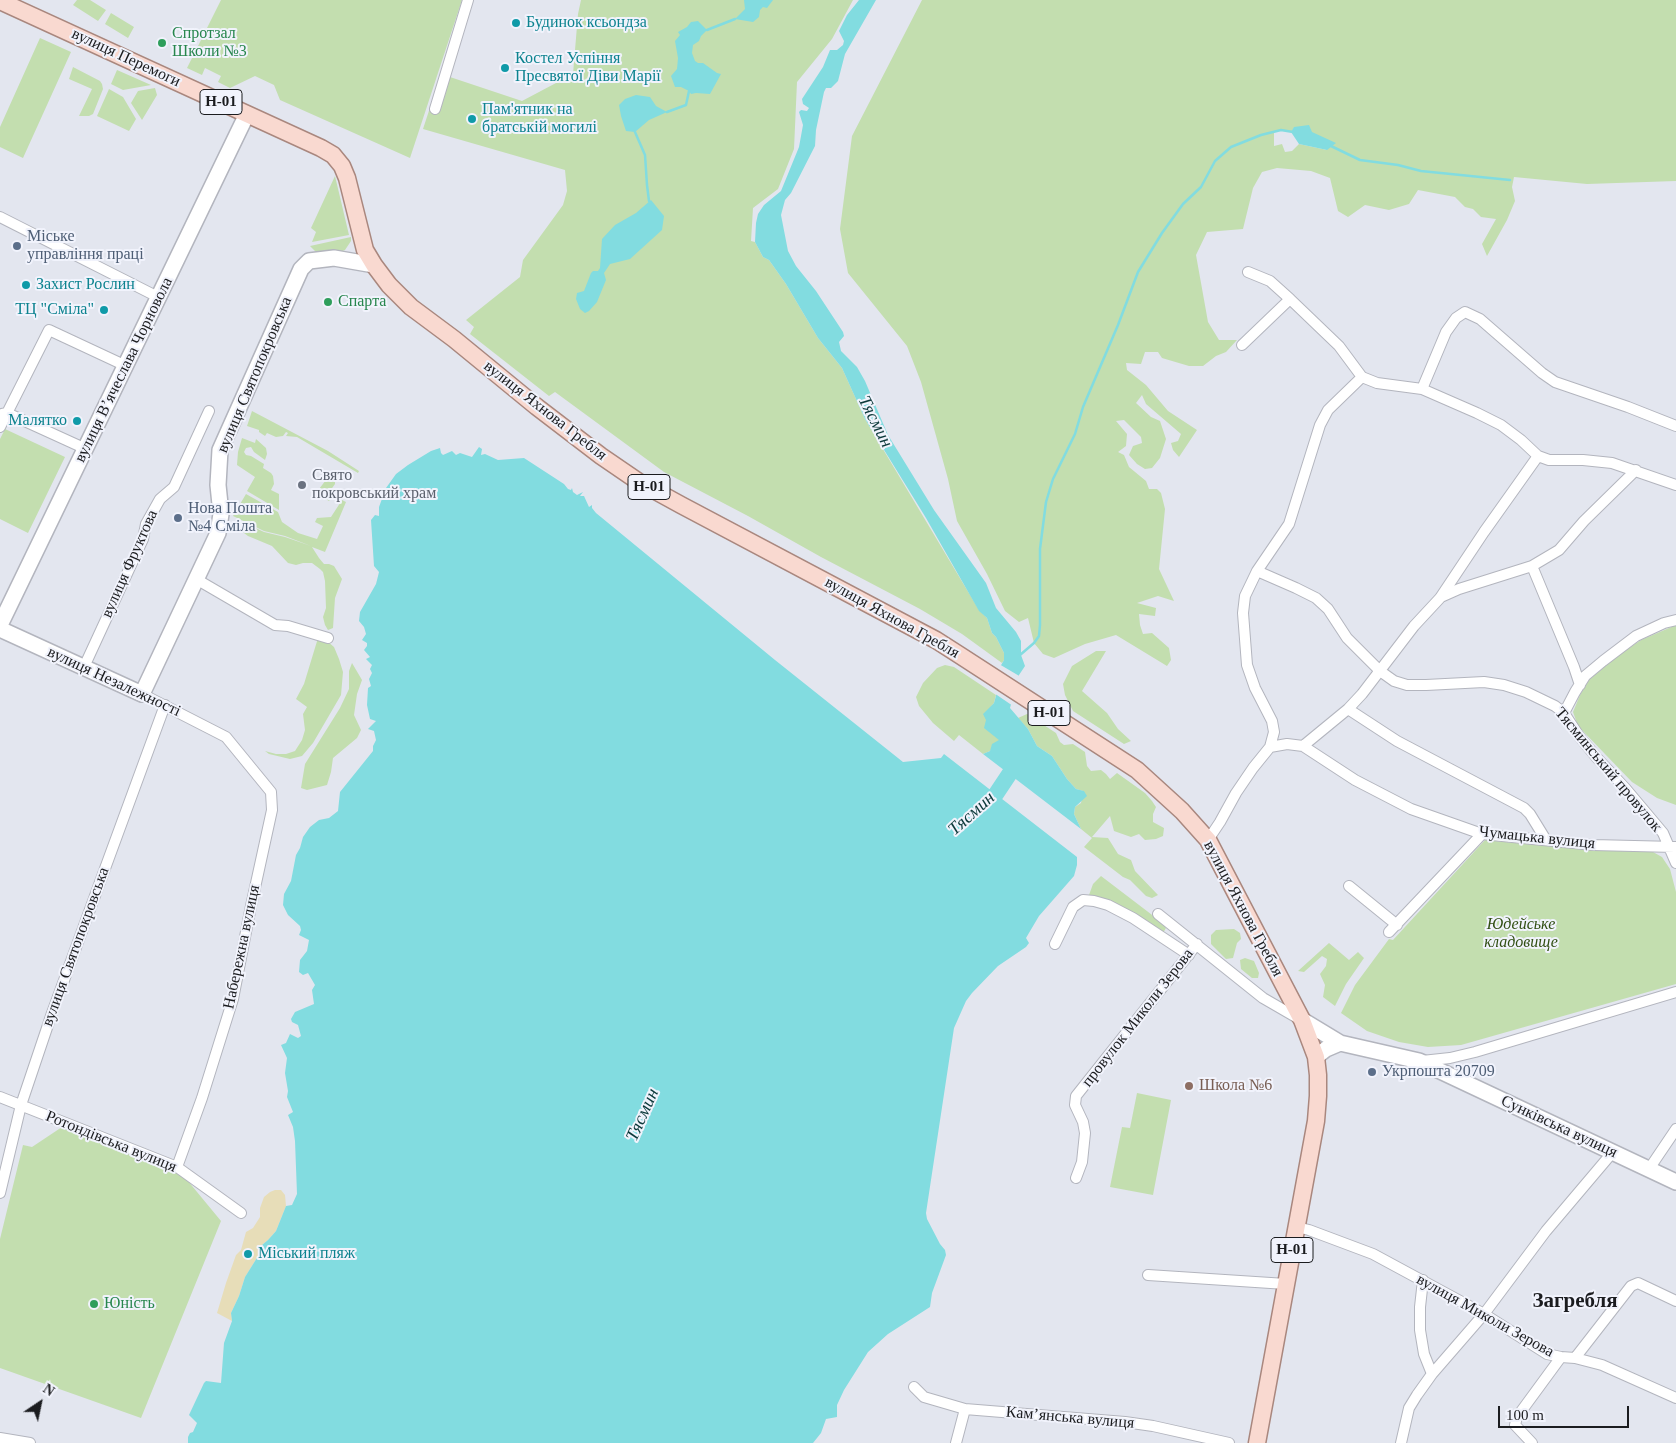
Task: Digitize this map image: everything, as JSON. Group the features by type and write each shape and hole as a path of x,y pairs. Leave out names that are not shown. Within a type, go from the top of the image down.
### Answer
{"main road":[{"name":"вулиця Перемоги","path":"0,1 321,148 340,162 347,178 365,250 374,266"},
{"name":"вулиця Яхнова Гребля","path":"374,266 389,285 411,307 601,456 640,482 914,628 961,656 1137,770 1182,811 1208,840 1302,1020 1316,1057"},
{"name":"Н-01","path":"1257,1443 1316,1122 1318,1082 1316,1057"}],"street":[{"path":"434,109 468,0"},
{"name":"вулиця Вʼячеслава Чорновола","path":"0,625 86,449 124,365 247,114"},
{"path":"0,217 158,297"},
{"path":"347,259 357,258 363,255 365,250"},
{"name":"вулиця Святопокровська","path":"142,694 218,533 221,514 218,485 220,450 301,269 309,261 334,258 347,259 374,266"},
{"path":"1248,272 1270,281 1290,299 1340,346 1362,377 1377,383 1422,388 1501,425 1538,456 1549,460 1583,460 1612,463 1676,485"},
{"path":"1242,345 1290,299"},
{"path":"1422,388 1446,332 1456,318 1465,312 1480,319 1542,374 1555,382 1676,426"},
{"path":"0,427 4,414 49,330 124,365"},
{"path":"1208,840 1253,768 1270,747 1274,732 1272,721 1255,688 1246,665 1243,613 1245,596 1257,571 1289,524 1320,425 1328,410 1362,377"},
{"name":"вулиця Фруктова","path":"84,667 143,539 146,524 160,499 174,487 209,411"},
{"path":"4,414 86,449"},
{"path":"1303,746 1348,709 1414,626 1440,598 1538,456"},
{"path":"1440,598 1459,589 1532,566 1559,550 1584,521 1636,470"},
{"path":"1532,566 1574,666 1580,685"},
{"name":"Тясминський провулок","path":"1257,571 1316,598 1328,609 1347,638 1380,671 1394,680 1407,684 1426,685 1484,682 1504,685 1548,702 1564,713 1579,736 1597,758 1663,833 1673,847 1676,863"},
{"path":"196,579 275,625 288,626 328,638"},
{"path":"1564,713 1585,676 1603,661 1636,636 1664,623 1676,620"},
{"name":"вулиця Незалежності","path":"0,629 165,704 226,737"},
{"name":"вулиця Святопокровська","path":"0,1193 21,1105 62,985 165,704"},
{"path":"1348,709 1397,741 1524,808 1530,814 1546,840"},
{"path":"1274,732 1287,744"},
{"name":"Набережна вулиця","path":"177,1167 202,1098 233,999 272,810 271,792 226,737"},
{"name":"Чумацька вулиця","path":"1270,747 1287,744 1303,746 1355,780 1411,809 1482,834 1593,845 1673,847"},
{"path":"1349,886 1393,929 1482,834"},
{"path":"1054,944 1073,907 1083,900 1094,900 1133,918 1189,955"},
{"name":"Сунківська вулиця","path":"1158,914 1263,998 1340,1043 1418,1061 1676,1182"},
{"name":"провулок Миколи Зерова","path":"1076,1178 1082,1162 1085,1133 1083,1122 1075,1105 1076,1096 1197,944"},
{"path":"1418,1061 1450,1058 1475,1052 1676,992"},
{"path":"1316,1057 1326,1049 1340,1043"},
{"name":"Ротондівська вулиця","path":"0,1097 177,1167 241,1213"},
{"path":"1648,1168 1676,1129"},
{"path":"1401,1443 1410,1408 1432,1374 1484,1314 1546,1231 1612,1153"},
{"name":"вулиця Миколи Зерова","path":"1296,1227 1360,1248 1484,1314 1548,1354 1575,1358 1602,1366 1676,1398"},
{"path":"1148,1275 1286,1284"},
{"path":"1423,1280 1420,1330 1424,1354 1432,1374"},
{"path":"1575,1358 1631,1286 1638,1283 1676,1301"},
{"path":"1532,1443 1515,1425 1517,1417 1561,1357"},
{"name":"Камʼянська вулиця","path":"914,1387 924,1397 965,1410 1125,1422 1153,1426 1229,1443"},
{"path":"956,1443 965,1410"},
{"path":"0,1438 30,1443"}],"green space":[{"path":"77,0 90,0 106,10 98,21 73,5"},
{"path":"221,0 462,0 410,158 280,100 274,85 255,76 230,88 218,82 221,76 205,68 202,75 187,68"},
{"path":"581,0 853,0 832,39 797,82 794,149 778,189 753,208 751,241 755,242 763,257 769,260 786,284 818,338 842,368 865,419 979,610 987,618 992,633 1004,653 1002,663 962,634 920,609 664,472 555,392 549,396 470,334 474,327 466,320 520,277 523,260 563,205 567,191 565,170 423,129 441,74 522,101 573,74"},
{"path":"922,0 1676,0 1676,181 1587,184 1514,177 1512,187 1515,201 1487,256 1482,244 1496,219 1481,217 1473,209 1465,207 1455,197 1418,190 1409,204 1389,210 1365,205 1348,217 1338,211 1330,178 1311,171 1277,168 1262,172 1253,188 1243,229 1207,232 1196,255 1208,322 1219,340 1237,340 1226,352 1216,356 1203,366 1189,366 1162,358 1158,352 1145,352 1141,364 1126,363 1127,370 1146,385 1168,411 1197,430 1179,457 1173,450 1171,443 1178,441 1181,434 1146,404 1142,395 1136,403 1151,417 1160,421 1166,439 1160,458 1152,468 1145,469 1137,464 1129,455 1133,446 1142,443 1141,437 1124,420 1116,421 1127,434 1126,446 1118,452 1124,455 1129,467 1146,481 1149,489 1157,489 1161,493 1165,509 1159,569 1174,601 1158,596 1137,603 1156,608 1155,616 1139,614 1140,625 1143,634 1152,633 1169,648 1171,660 1167,666 1116,635 1085,644 1054,658 1043,654 1034,643 1028,618 1019,622 1005,611 987,574 957,521 948,479 921,382 907,346 848,273 840,229 852,136","holes":["1295,127 1327,150 1299,144 1292,151 1285,152 1282,144 1274,146 1274,132 1281,130 1291,132"]},
{"path":"111,13 134,27 128,38 105,24"},
{"path":"40,38 71,52 23,158 0,147 0,127"},
{"path":"73,67 100,81 102,84 103,89 93,114 89,116 79,116 92,89 69,79"},
{"path":"117,70 151,85 123,90 111,84"},
{"path":"155,88 157,95 142,120 131,103 138,91"},
{"path":"109,89 123,97 136,119 129,131 97,116"},
{"path":"335,176 349,235 312,242 316,232 311,228"},
{"path":"351,237 351,241 345,250 335,254 320,253 310,246"},
{"path":"252,411 328,451 359,471 358,473 297,437 286,436 288,433 286,432 283,436 276,437 267,433 265,436 259,430 247,426"},
{"path":"5,429 65,457 28,533 0,519 0,439"},
{"path":"242,438 255,443 256,439 266,448 265,460 254,452 251,447 246,448 244,452 246,455 264,464 263,468 273,476 274,484 271,490 279,494 279,510 247,491 255,477 237,465"},
{"path":"329,476 335,480 335,484 330,491 334,493 329,501 316,493"},
{"path":"246,494 278,512 282,522 298,533 317,539 323,526 315,522 317,518 331,517 342,500 346,502 325,552 312,547 324,564 334,566 342,579 335,598 333,628 328,630 323,617 326,608 323,572 312,563 296,565 288,563 272,546 248,536 240,530 243,522 264,532 311,546 285,536 264,531 233,516"},
{"path":"1676,625 1676,805 1657,798 1632,782 1578,726 1573,712 1589,680 1616,657 1641,640"},
{"path":"318,638 327,641 334,647 339,659 343,672 341,695 313,743 302,756 290,759 269,754 265,751 286,754 295,751 302,740 305,730 303,714 307,707 296,699 304,684"},
{"path":"1096,651 1106,651 1082,691 1107,713 1118,729 1131,741 1124,744 1073,711 1065,695 1063,684 1072,666"},
{"path":"352,663 362,680 357,694 354,715 361,730 357,738 333,758 327,785 307,790 301,788 305,764 340,708 349,689 349,671"},
{"path":"945,665 954,667 996,695 994,703 989,709 1000,740 990,751 983,754 959,735 954,741 933,723 919,706 916,697 923,683 937,668"},
{"path":"1027,714 1056,733 1060,742 1064,745 1073,744 1085,752 1087,766 1091,771 1101,770 1110,779 1117,773 1145,793 1152,801 1156,807 1153,814 1153,822 1164,828 1163,836 1145,840 1139,834 1131,837 1114,831 1110,816 1092,837 1108,838 1118,854 1131,860 1135,871 1158,895 1152,898 1146,896 1130,880 1123,877 1084,847 1092,838 1081,829 1074,814 1075,807 1081,803 1083,791 1076,789 1052,756 1037,746 1028,729 1018,718"},
{"name":"Юдейське кладовище","path":"1485,840 1587,850 1653,852 1662,857 1670,869 1676,892 1676,984 1461,1045 1428,1047 1399,1042 1367,1031 1341,1013 1355,985 1389,939 1393,940"},
{"path":"1101,876 1160,921 1166,928 1163,933 1109,901 1089,895 1093,884"},
{"path":"1234,929 1240,933 1241,939 1237,943 1233,958 1226,959 1211,944 1211,935 1216,930"},
{"path":"1329,943 1349,960 1358,952 1364,958 1346,984 1335,1006 1323,997 1325,985 1320,974 1326,966 1327,959 1322,956 1304,972 1298,971"},
{"path":"1245,958 1254,961 1259,973 1258,978 1252,978 1241,969 1240,960"},
{"path":"1137,1093 1171,1100 1153,1195 1110,1187 1122,1127 1130,1128"},
{"name":"Юність","path":"62,1127 183,1175 221,1221 141,1418 0,1368 0,1239 23,1145 32,1147"}],"sand":[{"name":"Міський пляж","path":"275,1190 281,1190 285,1195 286,1206 276,1231 262,1245 260,1253 245,1277 231,1313 232,1321 217,1313 226,1283 236,1255 241,1250 246,1232 253,1228 260,1217 260,1208 264,1197"}],"water":[{"path":"744,0 773,0 767,8 763,7 760,10 759,17 753,22 735,19 745,9"},
{"name":"Тясмин","path":"859,0 876,0 845,54 838,81 831,88 826,88 824,92 816,130 815,146 791,193 785,200 781,215 788,251 796,266 816,291 843,332 844,336 839,342 841,351 857,367 865,381 888,435 934,510 986,583 996,608 1021,641 1021,655 1025,666 1019,675 1010,708 1028,729 1037,746 1052,756 1067,779 1076,789 1084,791 1087,796 1075,807 1074,814 1081,829 983,754 990,751 992,744 999,740 984,728 986,720 983,714 994,703 1003,670 1000,667 1004,660 1004,653 992,633 987,618 979,611 926,518 865,419 842,368 818,338 786,284 769,260 763,257 755,242 758,214 764,205 781,191 799,147 803,125 799,112 801,110 807,111 809,108 803,104 802,99 823,67 830,50 837,50 843,45 844,41 839,31 847,15"},
{"path":"698,21 707,30 699,41 693,45 692,53 695,61 703,63 721,74 710,94 691,94 681,87 675,87 671,76 677,69 678,58 675,41 680,35 678,32 687,27 691,22"},
{"path":"636,95 650,97 656,106 667,112 649,120 635,132 626,131 619,105 625,99"},
{"path":"1309,125 1312,132 1336,143 1327,150 1299,144 1291,132 1294,127"},
{"path":"651,200 664,216 662,230 630,259 610,264 604,273 606,280 597,302 585,313 580,309 576,299 577,293 584,291 591,273 598,271 600,268 602,239 615,225 636,213"},
{"path":"479,447 482,449 481,455 485,454 498,460 524,458 564,484 568,489 571,490 572,488 573,492 577,495 583,492 580,496 584,496 589,507 592,505 596,513 903,762 941,758 944,754 1077,857 1074,876 1039,916 1026,938 1029,943 998,966 972,993 966,1001 954,1028 926,1213 927,1219 946,1255 932,1293 930,1307 888,1334 868,1352 844,1390 837,1405 837,1417 826,1419 821,1433 813,1443 188,1443 188,1437 193,1432 197,1423 189,1415 204,1383 206,1381 221,1383 224,1343 232,1321 231,1313 245,1277 260,1253 262,1245 276,1231 286,1206 292,1205 297,1194 295,1141 293,1127 288,1115 293,1112 287,1097 285,1073 287,1058 281,1045 286,1043 290,1034 298,1038 301,1036 298,1025 292,1022 291,1019 295,1012 314,1004 312,990 315,985 308,973 303,975 299,972 300,960 307,951 309,940 299,935 300,926 288,915 283,905 284,894 291,881 296,855 303,837 310,827 319,820 329,818 338,811 340,792 373,751 376,740 374,731 368,729 376,721 370,719 367,705 368,688 371,686 369,679 372,673 370,669 372,665 366,659 370,657 364,650 367,643 362,640 366,634 364,627 359,621 360,612 376,584 379,572 374,566 371,520 375,515 379,516 379,507 386,488 396,474 408,465 431,451 440,448 443,455 452,451 456,455 460,453 472,457"}],"pier":[{"path":"999,664 1021,677 1013,706 994,693 1000,670"}],"waterway":[{"path":"707,30 735,19"},
{"path":"667,112 686,105 689,91"},
{"path":"1020,655 1039,636 1040,549 1046,502 1053,479 1075,434 1083,407 1138,272 1162,233 1183,204 1201,187 1215,161 1231,147 1261,135 1281,130 1293,132"},
{"path":"635,132 645,155 649,201"},
{"path":"1331,146 1360,160 1398,165 1421,171 1510,180"},
{"name":"Тясмин","path":"979,809 996,794 1016,764 1019,755"}],"place":[{"name":"Будинок ксьондза","path":"516,23"},
{"name":"Спротзал Школи №3","path":"162,43"},
{"name":"Костел Успіння Пресвятої Діви Марії","path":"505,68"},
{"name":"Пам'ятник на братській могилі","path":"472,119"},
{"name":"Міське управління праці","path":"17,246"},
{"name":"Захист Рослин","path":"26,285"},
{"name":"Спарта","path":"328,302"},
{"name":"ТЦ \"Смiла\"","path":"104,310"},
{"name":"Малятко","path":"77,421"},
{"name":"Свято покровський храм","path":"302,485"},
{"name":"Нова Пошта №4 Сміла","path":"178,518"},
{"name":"Укрпошта 20709","path":"1372,1072"},
{"name":"Школа №6","path":"1189,1086"},
{"name":"Міський пляж","path":"248,1254"},
{"name":"Юність","path":"94,1304"}],"district":[{"name":"Загребля","path":"1575,1302"}]}
